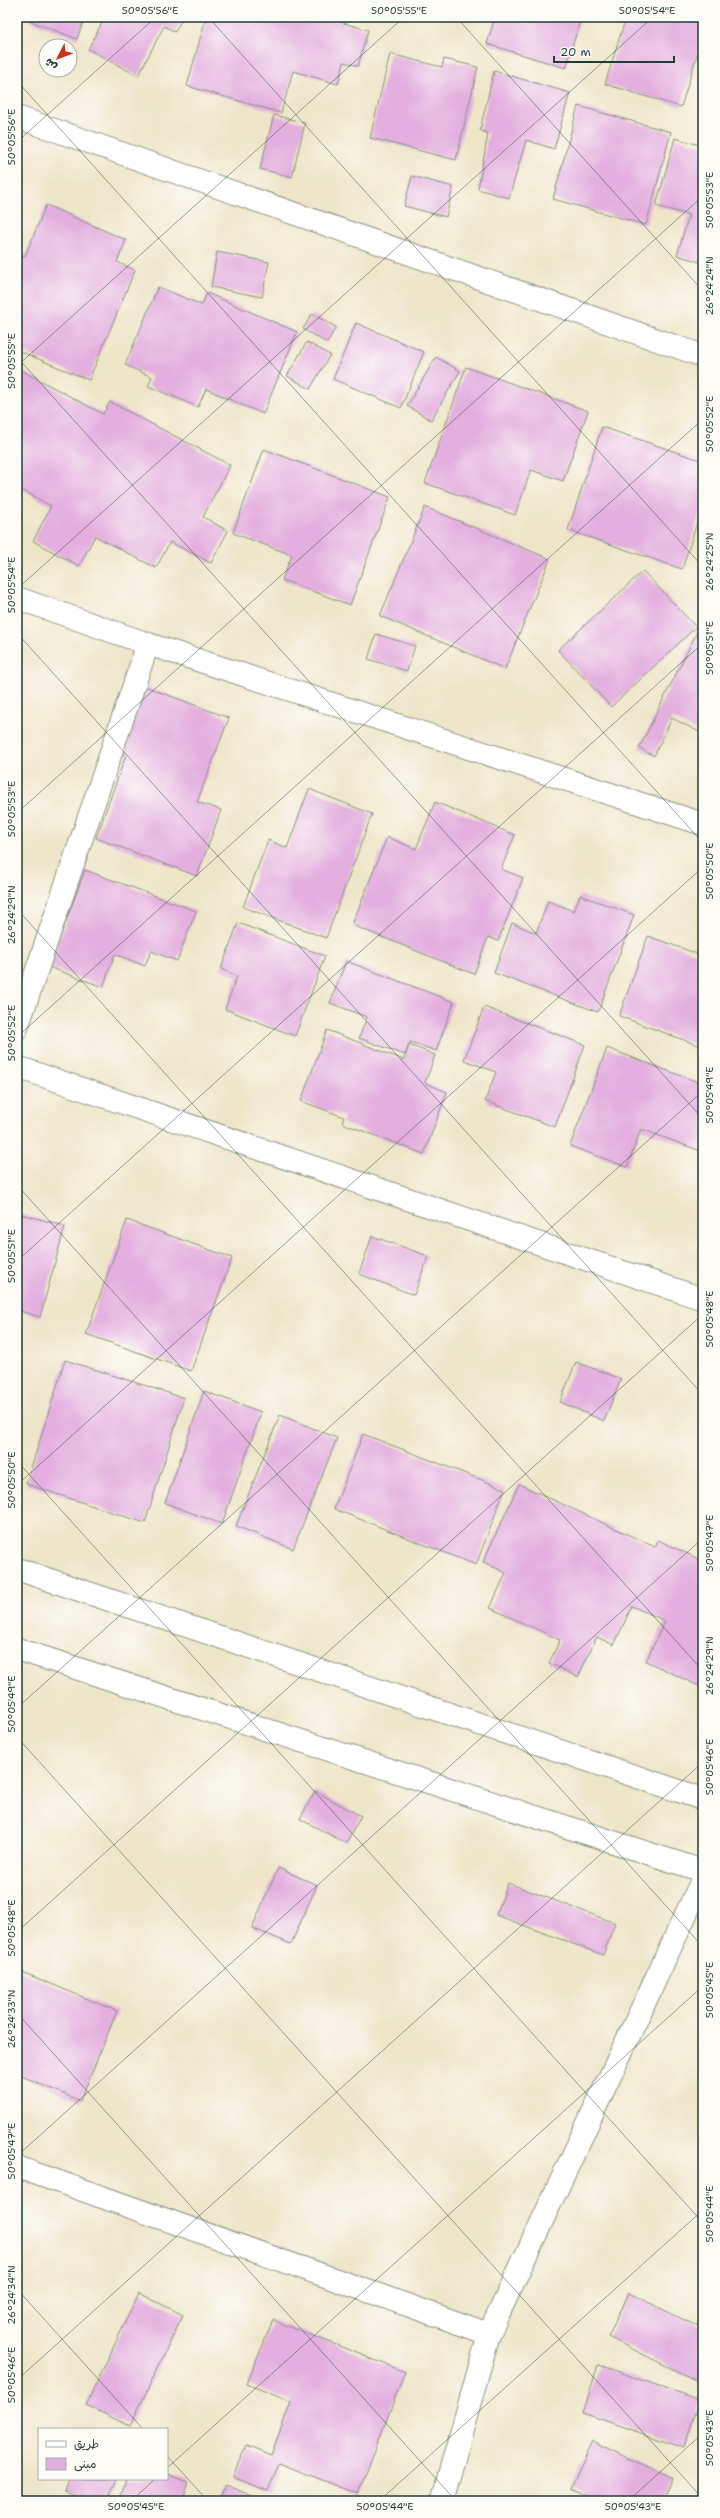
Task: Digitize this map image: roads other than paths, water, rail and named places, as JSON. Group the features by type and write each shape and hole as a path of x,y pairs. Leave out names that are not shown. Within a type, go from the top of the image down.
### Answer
{"street":[{"path":"17,117 703,356"},
{"path":"17,598 148,644 703,824"},
{"path":"17,1028 148,644"},
{"path":"17,1067 703,1299"},
{"path":"17,1569 703,1799"},
{"path":"17,1649 703,1871"},
{"path":"442,2501 489,2334 703,1878"},
{"path":"17,2167 489,2334"}]}
